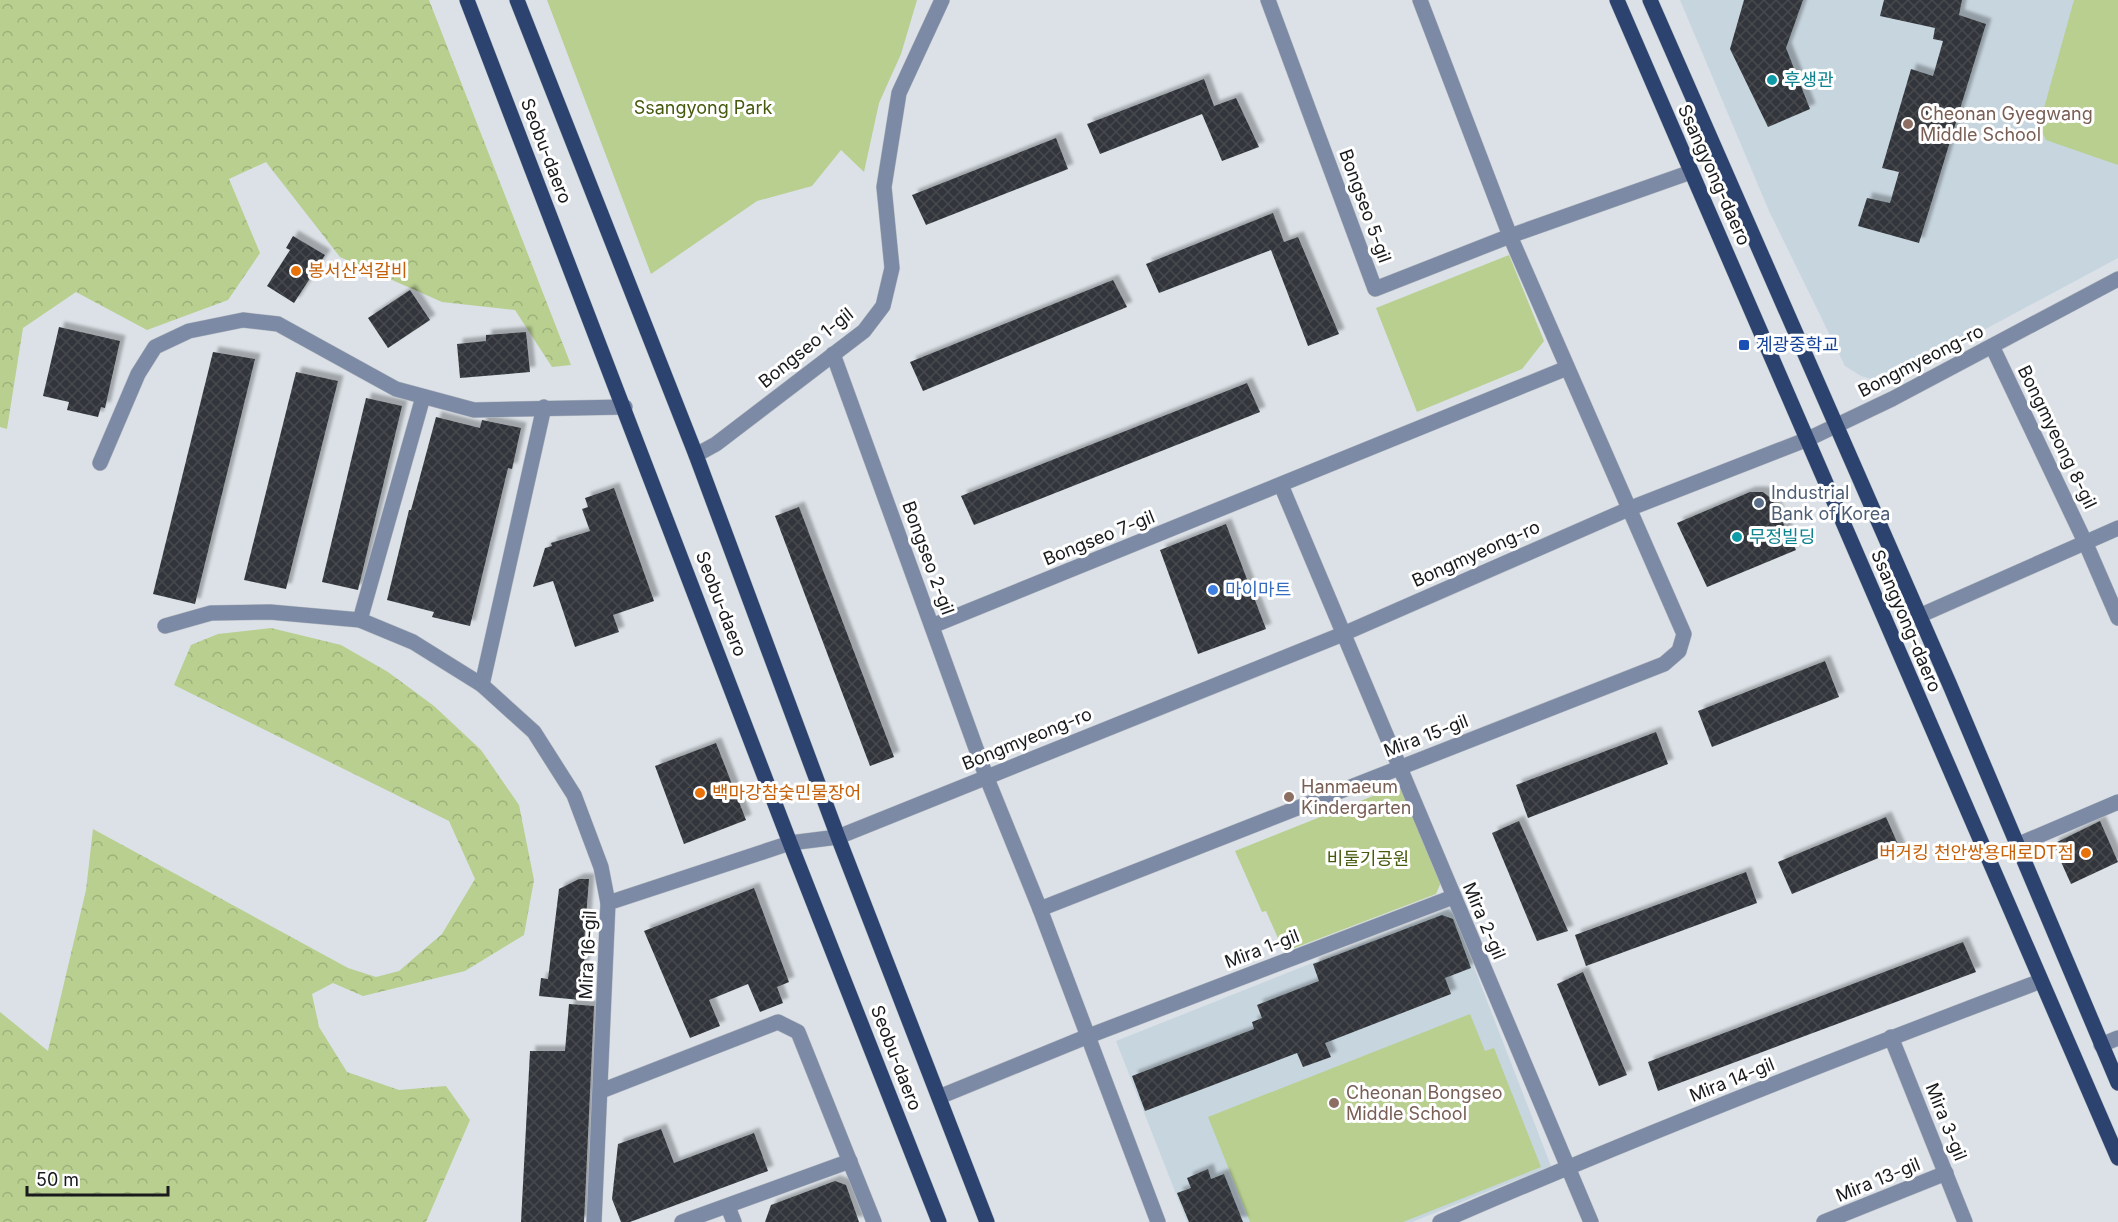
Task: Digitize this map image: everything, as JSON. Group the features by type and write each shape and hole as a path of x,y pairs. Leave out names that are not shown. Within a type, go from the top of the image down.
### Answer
{"main road":[{"name":"Seobu-daero","path":"467,0 625,407 790,843 939,1222"},
{"name":"Seobu-daero","path":"517,0 696,455 838,837 987,1222"},
{"name":"Ssangyong-daero","path":"1617,0 2118,1158"},
{"name":"Ssangyong-daero","path":"1650,0 1919,616 2118,1083"}],"street":[{"name":"Bongseo 1-gil","path":"696,455 716,444 864,331 883,306 892,268 884,187 899,93 942,0"},
{"name":"Bongseo 5-gil","path":"1268,0 1375,290 1510,236 1691,172"},
{"path":"1420,0 1510,236 1631,508"},
{"name":"Bongmyeong-ro","path":"790,843 838,837 1343,634 1631,508 1808,439 2118,279"},
{"path":"100,462 138,374 155,347 189,331 243,320 278,324 396,389 474,410 625,407"},
{"name":"Bongmyeong 8-gil","path":"1992,346 2086,544 2118,618"},
{"name":"Bongseo 2-gil","path":"833,354 986,776"},
{"name":"Bongseo 7-gil","path":"932,626 1567,368"},
{"path":"360,620 423,397"},
{"path":"482,685 544,407"},
{"path":"1281,485 1343,634"},
{"name":"Mira 15-gil","path":"1040,909 1664,664 1679,651 1684,634 1631,508"},
{"path":"1919,616 2118,528"},
{"path":"165,626 211,613 270,612 360,620 413,642 482,685 534,732 573,795 601,867 608,903"},
{"name":"Mira 2-gil","path":"1343,634 1591,1222"},
{"path":"986,776 1040,909 1086,1037 1158,1222"},
{"path":"2017,845 2118,802"},
{"name":"Mira 16-gil","path":"594,1222 608,903 790,843"},
{"name":"Mira 1-gil","path":"939,1097 1086,1037 1453,897"},
{"name":"Mira 14-gil","path":"1440,1222 1568,1166 1891,1037 2041,981"},
{"path":"601,1091 778,1022 798,1032 874,1222"},
{"name":"Mira 3-gil","path":"1891,1037 1965,1222"},
{"path":"2101,1045 2118,1038"},
{"path":"682,1222 850,1161"},
{"name":"Mira 13-gil","path":"1824,1222 1946,1173"},
{"path":"728,1206 735,1222"}],"shaded area":[{"path":"1680,0 2118,0 2118,258 1885,383 1861,376 1845,366 1769,211"},
{"name":"Cheonan Bongseo Middle School","path":"1451,908 1551,1166 1412,1222 1187,1222 1116,1041"}],"green space":[{"path":"0,0 429,0 571,365 552,367 515,310 442,302 340,257 266,162 229,179 260,253 228,300 147,330 76,292 23,328 7,429 0,427"},
{"name":"Ssangyong Park","path":"547,0 917,0 901,54 879,103 864,172 841,150 812,186 757,201 651,274"},
{"path":"2074,0 2118,0 2118,165 2046,140 2039,126"},
{"path":"1509,255 1544,341 1522,369 1417,412 1376,308"},
{"path":"271,628 341,645 388,672 434,706 481,750 519,805 534,880 524,935 465,971 363,996 333,983 312,994 319,1027 347,1072 399,1090 446,1086 470,1120 426,1222 0,1222 0,1012 48,1051 86,890 93,829 348,968 376,977 399,971 442,934 475,879 449,821 174,685 191,645 218,634"},
{"name":"비둘기공원","path":"1393,788 1404,791 1441,882 1436,894 1284,952 1266,911 1262,912 1235,851"},
{"path":"1470,1014 1485,1051 1494,1048 1541,1167 1403,1222 1250,1222 1208,1117"}],"building":[{"name":"후생관","path":"1744,0 1803,0 1786,48 1810,109 1768,127 1730,49"},
{"path":"1884,0 1962,0 1959,15 1986,24 1919,243 1858,226 1867,198 1890,203 1899,172 1882,168 1911,69 1933,76 1943,41 1933,39 1935,28 1880,16"},
{"path":"1204,79 1214,106 1236,98 1259,147 1222,161 1202,114 1100,154 1087,124"},
{"path":"1056,138 1068,169 926,225 912,195"},
{"path":"1273,213 1284,242 1298,237 1339,334 1308,346 1271,250 1159,293 1146,264"},
{"name":"봉서산석갈비","path":"293,236 325,255 294,303 267,286 290,250 286,248"},
{"path":"1113,280 1127,307 923,391 910,362"},
{"path":"410,290 430,320 388,348 368,318"},
{"path":"59,327 120,341 105,408 101,407 98,417 67,410 69,402 43,396"},
{"path":"526,332 530,372 460,378 457,344 486,341 486,335"},
{"path":"213,352 255,359 195,604 153,594"},
{"path":"296,372 338,381 286,589 244,580"},
{"path":"1247,383 1260,412 974,525 961,496"},
{"path":"366,398 402,406 358,590 322,582"},
{"path":"436,417 480,428 482,420 521,428 512,469 508,468 470,626 432,617 434,612 387,600 409,510 411,510"},
{"path":"614,488 654,601 613,615 619,632 575,647 553,581 533,587 545,548 552,546 551,543 590,531 582,509 588,507 585,498"},
{"name":"무정빌딩","path":"1750,492 1763,492 1772,499 1796,550 1707,587 1677,523"},
{"path":"799,507 894,757 870,766 775,516"},
{"name":"마이마트","path":"1226,524 1266,629 1198,654 1160,550"},
{"path":"1825,661 1839,697 1712,747 1698,711"},
{"path":"1656,732 1668,764 1528,818 1516,785"},
{"name":"백마강참숯민물장어","path":"716,743 746,820 684,844 655,766"},
{"path":"1886,817 1900,849 1792,894 1778,862"},
{"path":"1519,821 1568,931 1537,941 1492,833"},
{"name":"버거킹 천안쌍용대로DT점","path":"2100,821 2118,862 2071,884 2053,844"},
{"path":"1746,872 1757,903 1586,966 1575,935"},
{"path":"579,879 589,879 584,943 586,944 580,1000 539,996 541,978 548,979 559,889"},
{"path":"754,888 789,982 777,987 783,1003 760,1012 748,984 709,1000 720,1026 690,1038 644,931"},
{"path":"1442,915 1453,919 1471,968 1445,978 1451,994 1325,1043 1331,1057 1303,1067 1297,1053 1145,1111 1132,1076 1254,1029 1252,1022 1262,1018 1257,1005 1319,981 1313,964"},
{"path":"1963,942 1976,972 1658,1091 1648,1062"},
{"path":"1583,972 1627,1075 1599,1086 1557,984"},
{"path":"569,1004 594,1006 584,1222 521,1222 530,1051 565,1051"},
{"path":"661,1129 674,1163 754,1133 768,1171 630,1222 621,1222 612,1199 618,1144"},
{"path":"1208,1169 1211,1179 1224,1174 1243,1222 1189,1222 1177,1193 1191,1188 1187,1178"},
{"path":"835,1181 846,1185 859,1222 765,1222 771,1205"}],"place":[{"name":"후생관","path":"1772,80"},
{"name":"Cheonan Gyegwang Middle School","path":"1908,124"},
{"name":"봉서산석갈비","path":"296,271"},
{"name":"계광중학교","path":"1744,345"},
{"name":"Industrial Bank of Korea","path":"1759,503"},
{"name":"무정빌딩","path":"1737,537"},
{"name":"마이마트","path":"1213,590"},
{"name":"백마강참숯민물장어","path":"700,793"},
{"name":"Hanmaeum Kindergarten","path":"1289,797"},
{"name":"버거킹 천안쌍용대로DT점","path":"2086,853"},
{"name":"Cheonan Bongseo Middle School","path":"1334,1103"}]}
